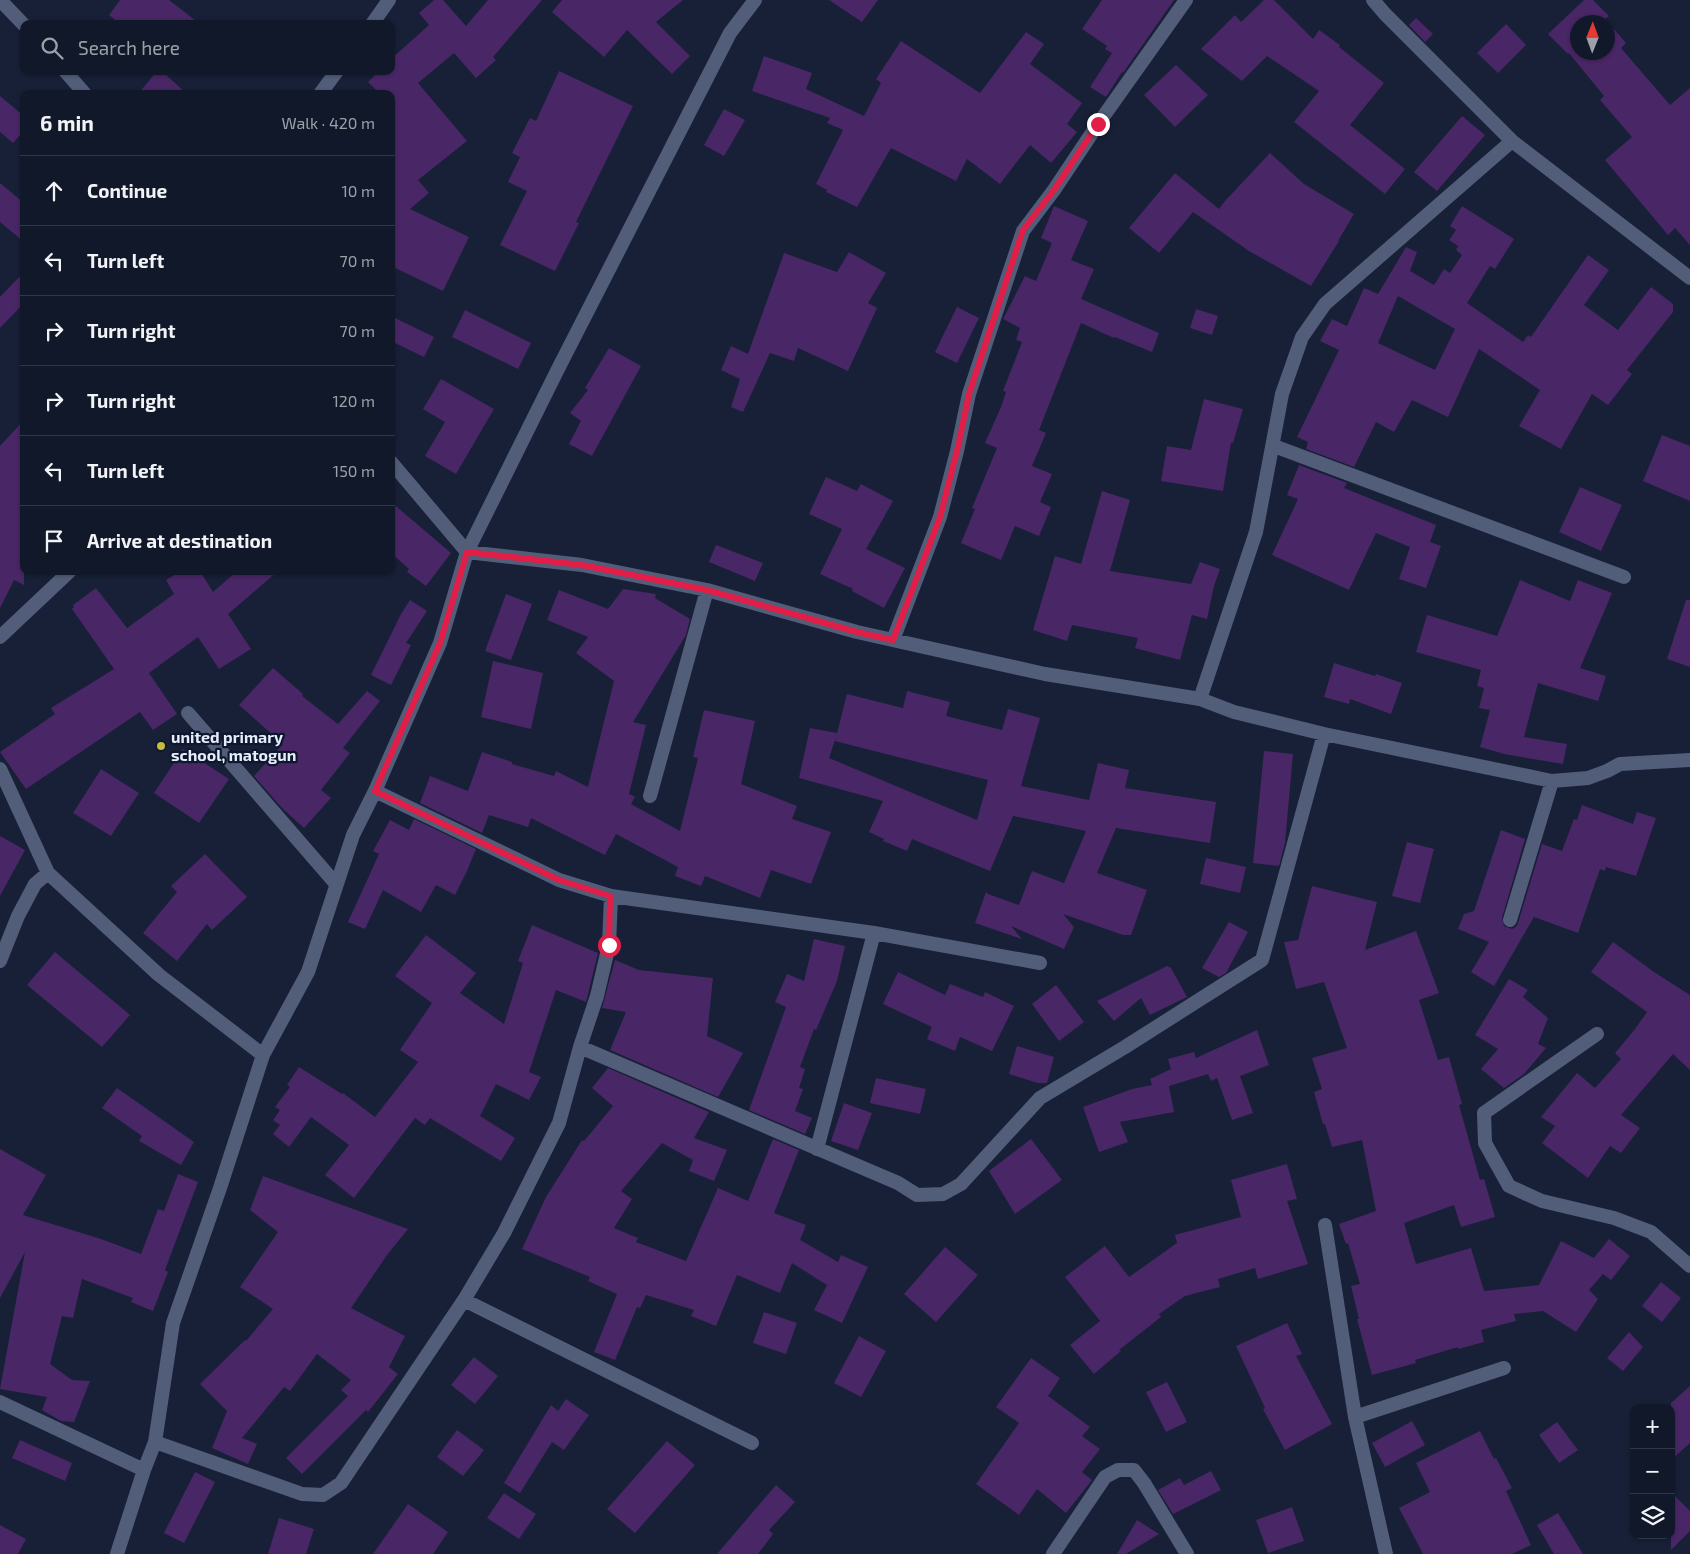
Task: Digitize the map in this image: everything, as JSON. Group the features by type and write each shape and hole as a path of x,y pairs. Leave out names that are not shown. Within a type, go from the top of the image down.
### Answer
{"street":[{"path":"375,20 389,0"},
{"path":"117,1554 155,1442 173,1322 217,1197 263,1055 308,972 353,835 375,791 440,643 467,552 563,358 730,33 754,0"},
{"path":"893,640 940,517 969,394 1023,230 1054,190 1098,124 1186,0"},
{"path":"1373,0 1512,141 1690,278"},
{"path":"3,9 20,22"},
{"path":"68,75 82,90"},
{"path":"323,90 334,75"},
{"path":"1200,699 1256,532 1274,446 1282,394 1302,337 1325,304 1512,141"},
{"path":"1274,446 1624,577"},
{"path":"395,467 467,552 582,565 707,590 857,632 1044,674 1200,699 1234,712 1324,734 1552,781 1588,778 1620,764 1690,760"},
{"path":"0,637 66,575"},
{"path":"650,796 707,590"},
{"path":"188,714 336,884"},
{"path":"580,1048 898,1183 917,1195 943,1194 961,1184 1040,1098 1262,960 1324,734"},
{"path":"0,769 48,873 159,975 263,1055"},
{"path":"1510,920 1552,781"},
{"path":"375,791 550,876 610,896 874,932 1040,963"},
{"path":"0,961 18,916 35,884 48,873"},
{"path":"155,1442 302,1494 323,1495 341,1484 464,1300 504,1233 559,1122 597,996 609,945 610,896"},
{"path":"817,1148 874,932"},
{"path":"1598,1034 1484,1113 1485,1143 1510,1186 1542,1201 1614,1218 1651,1232 1690,1266"},
{"path":"1325,1225 1355,1417 1386,1554"},
{"path":"464,1300 752,1443"},
{"path":"1355,1417 1504,1368"},
{"path":"0,1402 144,1470"},
{"path":"1053,1554 1105,1477 1118,1470 1134,1470 1144,1483 1187,1554"}],"building":[{"path":"120,0 169,0 195,20 115,20 109,15"},
{"path":"434,0 443,0 466,26 488,0 542,0 493,57 496,60 476,78 454,53 418,83 467,141 418,180 429,193 410,209 469,237 443,291 395,268 395,90 376,90 368,82 375,75 395,75 395,55 429,25 419,13"},
{"path":"562,0 683,0 656,22 690,56 672,74 627,30 604,57 552,12"},
{"path":"829,0 878,0 862,22"},
{"path":"1102,0 1174,0 1106,97 1090,87 1112,53 1105,49 1107,46 1082,29"},
{"path":"1264,0 1274,0 1313,39 1319,30 1340,45 1339,47 1384,83 1350,125 1405,169 1385,194 1294,122 1319,91 1267,56 1242,81 1201,49 1235,15 1241,22"},
{"path":"1584,0 1593,0 1608,15 1570,15 1570,54 1548,34"},
{"path":"1416,18 1433,34 1425,42 1409,25"},
{"path":"1506,24 1526,45 1498,73 1477,53"},
{"path":"1615,30 1626,43 1621,48 1670,105 1690,88 1690,245 1675,228 1668,235 1605,160 1632,137 1600,100 1604,96 1575,60 1615,60"},
{"path":"1026,32 1044,44 1030,64 1082,103 1067,124 1077,132 1051,163 1030,145 1000,184 967,159 956,181 891,148 857,207 826,192 827,190 816,184 843,130 827,123 830,118 752,91 764,56 812,73 806,89 864,116 881,83 876,79 901,41 980,93"},
{"path":"1176,65 1208,95 1175,127 1144,95"},
{"path":"559,71 633,106 576,222 579,223 555,271 500,245 527,191 508,182 520,157 512,153 530,118 536,121"},
{"path":"154,75 166,75 183,90 141,90"},
{"path":"0,96 20,113 20,135 13,143 0,132"},
{"path":"724,109 745,120 724,156 704,145"},
{"path":"1462,116 1485,135 1437,191 1414,172"},
{"path":"1270,153 1304,184 1354,214 1311,286 1249,251 1193,212 1159,253 1129,228 1175,173 1219,209"},
{"path":"0,183 20,200 20,239 0,222"},
{"path":"1054,206 1088,221 1071,260 1094,269 1081,299 1159,333 1152,352 1081,323 1039,430 1046,433 1032,466 1052,474 1040,502 1051,507 1039,536 1015,526 1001,560 961,543 975,509 972,508 997,448 985,443 1001,407 1006,392 1003,391 1022,342 1016,340 1020,328 1003,319 1025,276 1036,281 1052,243 1041,238"},
{"path":"1462,206 1514,239 1495,269 1490,266 1467,303 1523,342 1528,335 1531,337 1588,255 1609,270 1584,305 1618,330 1651,287 1673,304 1673,312 1627,370 1632,374 1608,405 1592,394 1561,449 1519,426 1540,390 1479,349 1448,417 1412,400 1394,432 1376,422 1354,467 1306,449 1308,442 1297,437 1339,350 1320,341 1332,319 1347,326 1364,288 1378,294 1406,247 1417,252 1410,271 1434,285 1444,269 1450,273 1462,255 1456,250 1458,246 1449,240 1456,230 1450,226","holes":["1398,296 1455,329 1435,370 1378,343"]},
{"path":"849,252 886,273 868,303 877,308 848,371 798,348 794,361 770,353 743,412 731,407 740,379 721,370 731,346 748,354 784,253 837,272"},
{"path":"20,276 20,307 0,328 0,297"},
{"path":"957,307 979,318 957,363 935,352"},
{"path":"1196,309 1218,316 1212,335 1190,328"},
{"path":"465,310 531,343 518,369 452,337"},
{"path":"395,318 434,337 424,357 395,343"},
{"path":"609,348 641,366 592,456 569,444 581,421 570,413 588,390 585,388"},
{"path":"441,379 494,409 456,474 425,456 445,422 423,409"},
{"path":"1204,399 1243,409 1233,443 1231,443 1223,491 1161,481 1167,446 1191,450"},
{"path":"20,424 20,575 24,575 24,585 14,580 0,608 0,446"},
{"path":"1662,435 1690,446 1690,501 1643,481"},
{"path":"1299,465 1347,483 1344,488 1436,525 1430,542 1441,546 1426,588 1399,579 1410,547 1376,533 1349,590 1272,555 1298,499 1287,495"},
{"path":"826,477 857,491 861,484 893,501 866,549 905,568 884,608 852,591 853,589 820,574 842,529 809,514"},
{"path":"1580,487 1622,505 1601,551 1559,532"},
{"path":"1102,491 1130,500 1110,571 1191,584 1200,562 1220,569 1214,586 1207,619 1192,615 1180,660 1135,648 1138,638 1072,625 1067,641 1033,630 1055,556 1081,564"},
{"path":"395,505 451,553 426,586 407,572 409,569 395,557"},
{"path":"716,545 763,563 755,581 709,562"},
{"path":"174,575 202,575 213,592 232,575 273,575 228,614 251,649 219,669 198,637 149,673 177,714 153,730 140,712 26,789 0,752 55,714 51,708 114,669 72,609 73,605 96,588 127,628 174,594 166,580"},
{"path":"1520,580 1570,601 1578,580 1612,593 1580,668 1606,676 1598,701 1538,683 1524,737 1567,744 1563,764 1504,754 1480,747 1490,710 1479,708 1484,688 1477,686 1481,670 1416,652 1427,615 1497,636"},
{"path":"623,589 656,594 655,598 690,619 686,635 633,722 646,725 629,794 635,797 631,804 680,831 698,758 693,757 704,710 755,721 741,784 797,806 792,819 831,832 811,884 771,870 760,898 705,876 701,886 675,876 678,867 616,834 605,855 531,818 528,827 489,815 482,833 420,803 430,776 468,791 482,752 512,762 512,764 554,776 556,771 588,787 614,681 576,653 588,637 547,620 559,590 608,609"},
{"path":"506,594 532,604 511,660 485,651"},
{"path":"410,600 427,611 406,643 411,645 391,685 371,675 401,614"},
{"path":"1686,600 1690,600 1690,667 1667,659"},
{"path":"493,661 543,673 531,729 481,717"},
{"path":"1334,663 1402,683 1391,714 1350,699 1349,704 1324,697"},
{"path":"273,668 303,694 302,696 338,724 367,691 380,701 343,748 350,753 321,790 331,798 304,828 282,808 254,776 283,744 239,705"},
{"path":"907,691 950,702 946,716 1002,730 1008,709 1040,718 1021,786 1089,800 1098,763 1129,770 1125,788 1216,802 1210,843 1116,828 1097,873 1147,890 1131,935 1123,935 1063,914 1074,927 1064,949 1011,926 1022,939 975,923 986,892 1019,905 1032,871 1064,883 1086,831 1013,816 990,871 912,839 907,851 883,841 884,839 869,832 883,801 799,778 810,728 837,733 847,694 903,708","holes":["837,734 835,741 988,780 977,820 829,758"]},
{"path":"183,749 229,779 199,823 154,793"},
{"path":"1264,751 1293,754 1285,843 1279,866 1253,863"},
{"path":"101,769 139,793 111,836 73,813"},
{"path":"1582,805 1633,824 1637,812 1656,818 1636,876 1606,867 1605,871 1600,869 1578,933 1534,917 1494,986 1471,972 1489,942 1458,929 1464,914 1474,911 1501,830 1525,839 1502,918 1504,926 1512,929 1518,923 1542,844 1562,851 1574,819 1577,820"},
{"path":"414,819 476,849 455,895 436,885 421,912 383,890 365,929 348,922 379,854 373,851 390,820 409,830"},
{"path":"0,836 25,850 0,896"},
{"path":"1407,842 1434,849 1420,903 1392,896"},
{"path":"205,854 247,897 212,930 207,924 177,961 143,933 177,892 171,886"},
{"path":"1206,858 1246,867 1240,893 1200,884"},
{"path":"1312,886 1377,902 1365,950 1416,931 1439,993 1419,1000 1438,1060 1449,1057 1462,1104 1459,1105 1480,1180 1484,1179 1495,1217 1461,1227 1454,1205 1404,1223 1416,1264 1471,1248 1484,1291 1539,1285 1561,1241 1594,1258 1609,1239 1630,1256 1611,1280 1603,1274 1589,1290 1598,1299 1576,1332 1543,1311 1514,1314 1516,1321 1481,1330 1484,1342 1458,1349 1458,1347 1415,1360 1416,1363 1372,1375 1357,1319 1359,1319 1351,1286 1360,1284 1348,1243 1346,1244 1339,1224 1376,1211 1362,1140 1332,1147 1314,1092 1322,1089 1312,1058 1347,1048 1324,982 1296,989 1284,942 1298,940"},
{"path":"1229,922 1248,932 1226,973 1219,977 1202,968"},
{"path":"532,925 598,953 586,1002 556,990 529,1072 541,1077 529,1100 496,1084 480,1116 515,1138 501,1161 430,1118 425,1125 415,1118 354,1198 325,1175 349,1145 311,1117 289,1147 273,1134 280,1125 273,1120 280,1110 275,1107 290,1087 287,1085 299,1067 343,1093 375,1117 418,1062 400,1050 432,1003 395,976 426,935 476,973 460,993 504,1024 523,963 518,961"},
{"path":"814,939 845,946 837,981 816,1030 814,1029 800,1067 805,1069 799,1088 803,1089 795,1111 812,1118 805,1134 749,1110 786,1007 775,1002 787,974 804,981"},
{"path":"1613,942 1690,995 1690,1070 1673,1054 1621,1115 1640,1128 1621,1153 1610,1146 1588,1178 1542,1143 1555,1126 1541,1117 1577,1073 1595,1088 1621,1059 1615,1053 1647,1012 1591,972"},
{"path":"55,952 130,1015 102,1047 27,985"},
{"path":"615,960 639,970 713,978 707,1036 743,1053 718,1097 610,1050 626,1012 602,1008"},
{"path":"1167,966 1171,968 1187,997 1150,1015 1141,998 1114,1021 1097,1001"},
{"path":"898,972 945,995 950,984 983,997 985,992 1014,1006 992,1051 960,1037 955,1051 927,1039 932,1027 883,1004"},
{"path":"1509,979 1528,990 1523,997 1548,1018 1538,1044 1546,1048 1524,1074 1504,1088 1481,1069 1498,1049 1475,1035"},
{"path":"1056,985 1084,1022 1059,1041 1032,1004"},
{"path":"1257,1030 1269,1065 1240,1076 1253,1113 1232,1120 1217,1078 1211,1081 1208,1074 1169,1086 1174,1112 1120,1122 1128,1142 1099,1152 1083,1107 1132,1089 1152,1085 1150,1079 1171,1069 1168,1059 1194,1052 1196,1058"},
{"path":"1017,1046 1054,1057 1047,1083 1038,1083 1009,1074"},
{"path":"608,1068 709,1112 694,1138 727,1150 714,1181 689,1171 693,1160 662,1143 621,1191 632,1199 614,1228 638,1238 636,1242 686,1261 718,1188 748,1201 773,1139 799,1150 774,1213 806,1225 800,1240 838,1262 841,1255 868,1267 842,1323 814,1310 827,1285 792,1263 780,1293 737,1275 716,1326 691,1316 694,1310 646,1295 640,1308 637,1307 615,1360 594,1352 617,1294 588,1281 590,1277 522,1249 546,1197 582,1140 584,1141 613,1106 592,1088"},
{"path":"876,1078 926,1089 920,1114 870,1103"},
{"path":"117,1088 194,1142 181,1165 139,1141 142,1136 102,1108"},
{"path":"844,1103 872,1113 858,1150 831,1141"},
{"path":"1031,1139 1062,1180 1015,1214 989,1171"},
{"path":"0,1149 46,1175 23,1215 101,1239 141,1254 158,1209 164,1211 178,1174 198,1182 165,1270 168,1272 153,1311 131,1302 133,1298 82,1279 73,1318 62,1316 50,1364 72,1380 90,1381 74,1422 61,1421 42,1410 47,1397 0,1389 25,1252 0,1298"},
{"path":"1287,1164 1297,1199 1287,1201 1308,1264 1258,1279 1255,1268 1218,1279 1220,1287 1185,1296 1159,1314 1161,1317 1119,1350 1121,1351 1094,1374 1070,1345 1100,1321 1065,1277 1105,1246 1129,1277 1177,1243 1175,1235 1241,1217 1231,1180"},
{"path":"263,1176 408,1229 387,1255 351,1308 405,1336 389,1367 398,1374 368,1412 366,1410 302,1474 286,1458 348,1396 341,1390 351,1380 317,1354 290,1391 284,1387 242,1438 257,1444 248,1464 212,1448 227,1411 200,1384 246,1341 273,1309 240,1287 278,1232 250,1210"},
{"path":"945,1247 978,1275 936,1322 904,1294"},
{"path":"1661,1282 1681,1298 1662,1322 1642,1306"},
{"path":"764,1312 797,1323 786,1354 753,1343"},
{"path":"1287,1323 1302,1354 1296,1356 1332,1424 1285,1450 1263,1409 1265,1408 1236,1346"},
{"path":"1629,1332 1643,1347 1623,1371 1607,1358"},
{"path":"859,1336 886,1351 861,1397 834,1383"},
{"path":"474,1357 498,1376 475,1404 451,1385"},
{"path":"1031,1358 1060,1378 1048,1396 1090,1427 1082,1436 1100,1449 1082,1472 1092,1480 1066,1513 1037,1489 1019,1515 976,1484 1019,1423 996,1407"},
{"path":"1167,1382 1187,1422 1166,1432 1146,1392"},
{"path":"1690,1386 1690,1443 1675,1456 1675,1404 1671,1403"},
{"path":"566,1399 589,1415 564,1450 552,1442 520,1493 504,1483 551,1405 558,1411"},
{"path":"1412,1421 1425,1445 1385,1467 1372,1443"},
{"path":"1557,1422 1578,1450 1559,1463 1539,1435"},
{"path":"457,1430 484,1450 463,1476 437,1457"},
{"path":"1480,1431 1512,1488 1506,1491 1531,1545 1512,1554 1423,1554 1399,1508 1430,1492 1416,1463"},
{"path":"20,1440 72,1463 65,1481 12,1458"},
{"path":"667,1441 695,1465 635,1533 607,1509"},
{"path":"1211,1471 1221,1490 1173,1514 1158,1490 1180,1478 1184,1485"},
{"path":"195,1472 215,1482 184,1543 164,1533"},
{"path":"776,1485 795,1502 769,1530 773,1534 758,1554 717,1554"},
{"path":"504,1493 536,1514 519,1539 487,1518"},
{"path":"1675,1496 1690,1511 1690,1531 1671,1550 1671,1539 1675,1539"},
{"path":"408,1504 448,1532 433,1554 373,1554"},
{"path":"1292,1507 1304,1541 1268,1553 1256,1520"},
{"path":"1558,1513 1583,1554 1554,1554 1537,1525"},
{"path":"279,1518 314,1529 306,1554 268,1554"},
{"path":"1137,1520 1159,1534 1126,1554 1117,1554"},
{"path":"0,1525 26,1539 18,1554 0,1554"}],"place":[{"name":"united primary school, matogun","path":"161,746"}],"route":[{"path":"609,945 610,896 559,880 375,791 440,643 467,552 582,565 707,590 857,632 893,640 940,517 969,394 1023,230 1054,190 1098,124"}]}
